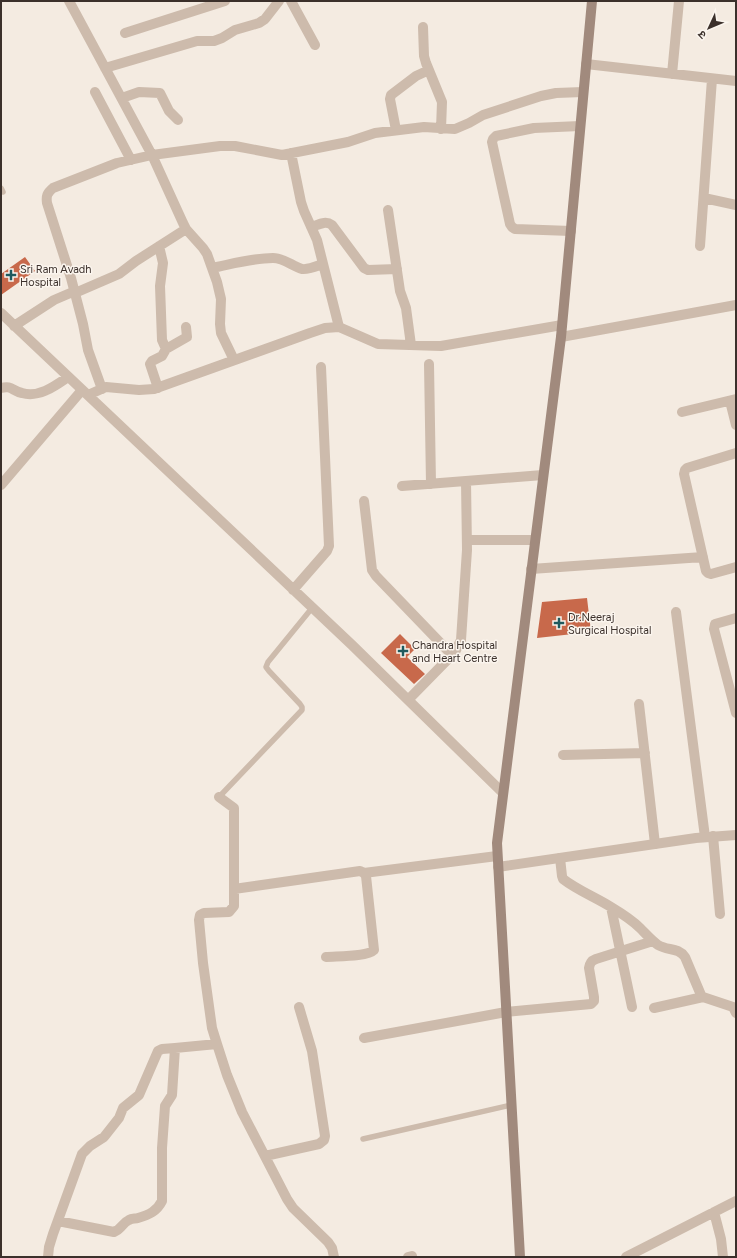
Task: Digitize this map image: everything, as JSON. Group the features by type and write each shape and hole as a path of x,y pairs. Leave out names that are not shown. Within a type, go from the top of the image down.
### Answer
{"main road":[{"path":"520,1257 497,843 502,792 561,337 592,1"}],"street":[{"path":"69,1 152,154 186,229 207,254 220,292 221,333 234,360"},
{"path":"125,33 225,1"},
{"path":"105,68 197,41 222,38 235,30 258,23 265,19 278,1"},
{"path":"291,1 314,45"},
{"path":"672,74 679,1"},
{"path":"422,27 424,56 442,102 441,128"},
{"path":"586,64 736,81"},
{"path":"396,130 390,99 391,95 416,76 429,70"},
{"path":"700,246 712,79"},
{"path":"95,92 131,160"},
{"path":"122,98 139,92 160,93 169,111 178,120"},
{"path":"102,389 88,350 75,292 47,203 46,197 48,192 53,188 117,163 152,154 220,146 235,146 276,154 291,153 348,142 375,134 396,130 424,127 455,129 483,115 541,96 556,93 584,92"},
{"path":"571,231 515,229 512,227 510,224 492,142 496,136 534,128 580,126"},
{"path":"291,153 301,202 317,240 338,327"},
{"path":"704,198 736,205"},
{"path":"388,210 401,295 407,314 411,345"},
{"path":"311,227 324,222 329,222 360,264 368,270 397,270"},
{"path":"14,326 54,300 119,274 136,261 186,229"},
{"path":"159,246 164,263 160,286 162,340 166,349"},
{"path":"212,268 274,258 302,269 323,264"},
{"path":"561,337 736,305"},
{"path":"1,313 312,608 502,792"},
{"path":"1,485 85,392 110,388 147,390 158,388 324,328 338,327 378,344 441,346 562,325"},
{"path":"158,388 150,364 152,361 162,356 166,349 187,337 186,327"},
{"path":"429,364 431,484"},
{"path":"293,590 327,551 328,546 321,367"},
{"path":"1,388 10,387 21,393 31,394 50,389 68,377"},
{"path":"682,412 733,400 736,425"},
{"path":"736,453 693,465 687,468 684,474 706,571 708,573 736,568"},
{"path":"402,486 543,475"},
{"path":"408,700 452,655 458,647 460,640 467,550 466,481"},
{"path":"364,500 372,570 452,655"},
{"path":"467,540 534,540"},
{"path":"531,570 703,557"},
{"path":"676,612 720,914"},
{"path":"736,618 716,624 714,629 736,714"},
{"path":"639,704 655,844"},
{"path":"563,755 645,753"},
{"path":"219,797 234,808 234,906 229,912 204,913 200,915 199,920 202,964 212,1028 227,1075 242,1112 287,1199 293,1208 331,1249"},
{"path":"498,867 655,844 736,835"},
{"path":"234,889 360,871 364,873 497,856"},
{"path":"560,858 563,879 611,907 639,927 653,941 663,948 679,950 682,952 703,998"},
{"path":"326,957 365,954 374,950 366,876 364,873"},
{"path":"611,907 632,1007"},
{"path":"364,1038 506,1012 591,1004 594,1001 589,968 592,961 653,941"},
{"path":"654,1008 703,998 733,1007 736,1013"},
{"path":"265,1156 319,1144 324,1140 325,1136 312,1051 298,1008"},
{"path":"48,1257 49,1247 82,1154 104,1136 119,1118 123,1108 139,1095 158,1051 162,1049 217,1044"},
{"path":"58,1221 114,1232 119,1231 125,1222 130,1219 153,1213 160,1205 162,1201 162,1148 165,1106 172,1095 175,1048"},
{"path":"626,1257 641,1253 736,1201"},
{"path":"714,1212 721,1239 723,1257"}],"lane":[{"path":"219,797 302,710 300,704 266,667 268,662 312,608"},
{"path":"363,1140 511,1105"}],"building":[{"path":"25,257 35,271 1,295 1,274"},
{"path":"587,598 591,632 537,638 542,602"},
{"path":"400,634 415,649 407,657 425,674 414,684 381,653"}],"place":[{"name":"Sri Ram Avadh Hospital","path":"11,275"},
{"name":"Dr.Neeraj Surgical Hospital","path":"559,623"},
{"name":"Chandra Hospital and Heart Centre","path":"403,651"}]}
